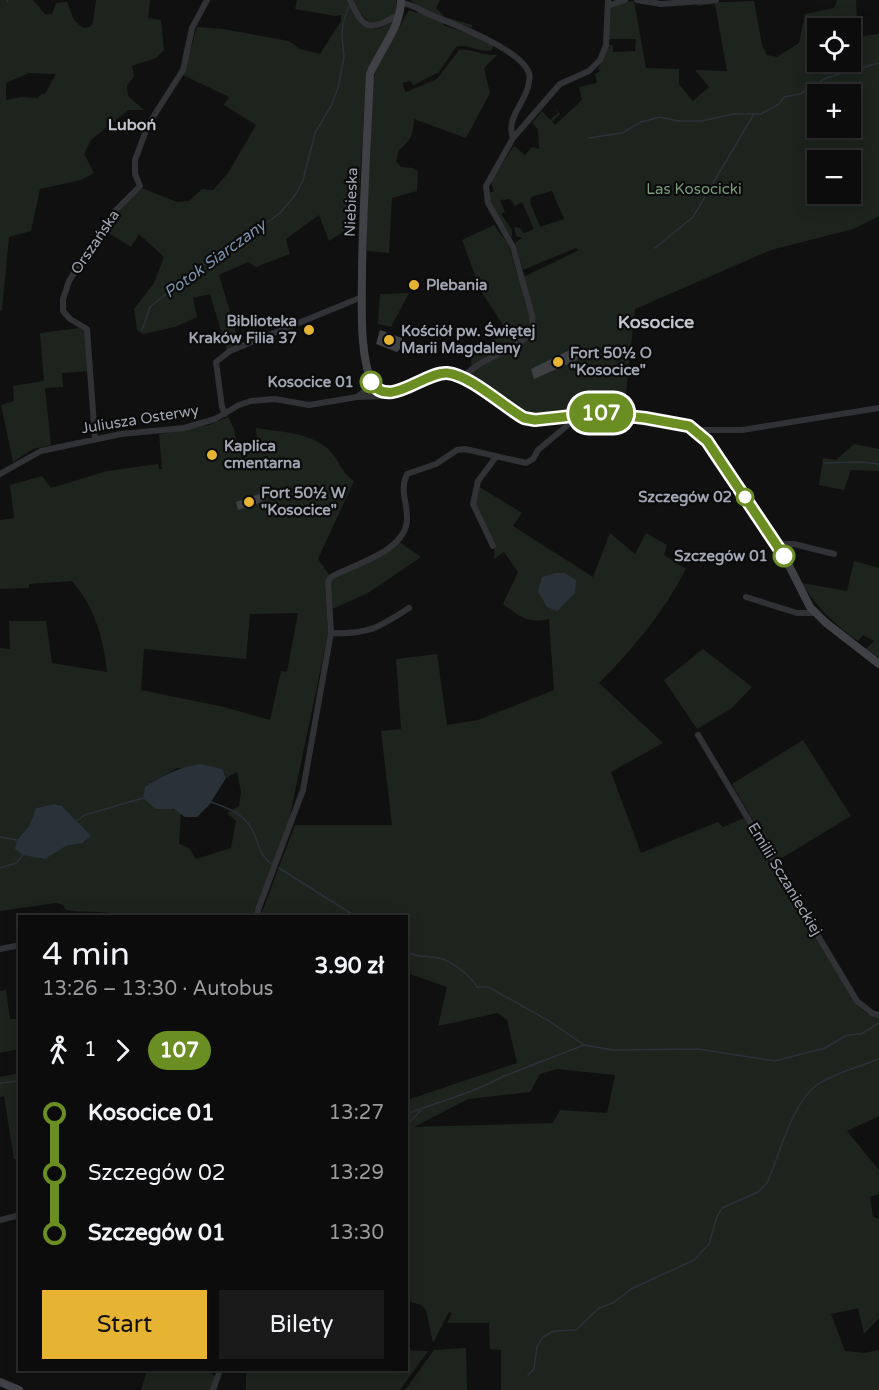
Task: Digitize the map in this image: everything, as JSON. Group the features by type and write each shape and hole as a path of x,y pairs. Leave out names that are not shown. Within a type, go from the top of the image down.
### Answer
{"street":[{"name":"Orszańska","path":"95,439 87,329 70,319 62,308 69,281 114,212 140,186 135,174 135,160 148,125 183,70 192,28 207,0"},
{"path":"350,0 361,20 371,26 383,25 400,14"},
{"path":"625,0 608,3 606,45 600,60 589,71 561,84 513,138 488,180 485,193 490,208 513,247 532,315 533,329 519,342 470,369 463,378 524,418 535,420 600,413 676,423 697,430 742,430 879,408"},
{"path":"637,0 661,4 716,0"},
{"path":"401,1 416,5 428,14 473,31 516,58 528,69 529,83 515,114 511,132 513,138"},
{"name":"Niebieska","path":"372,385 364,345 362,297 363,197 370,74 376,58 396,27 401,1"},
{"path":"225,414 216,362 230,351 362,297"},
{"name":"Juliusza Osterwy","path":"0,474 41,451 95,439 184,428 205,423 238,405 262,400 309,405 357,397 388,396 436,374 446,373 463,378"},
{"path":"372,385 386,393 396,393"},
{"name":"Juliusza Osterwy","path":"357,397 372,385"},
{"path":"258,915 303,790 331,633 328,582 338,573 384,552 399,538 407,521 402,487 407,474 436,464 457,450 471,450 526,463 569,424 569,417"},
{"path":"697,430 778,544 815,613 879,664"},
{"path":"494,546 473,504 478,481 496,457"},
{"path":"778,544 794,544 834,554"},
{"path":"746,597 797,613 815,613"},
{"path":"331,633 355,634 375,628 409,608"},
{"name":"Emilii Sczanieckiej","path":"698,735 857,1001 879,1015"},
{"path":"0,949 18,945"},
{"path":"0,1220 18,1216"},
{"path":"213,1390 220,1371"},
{"path":"0,1382 19,1390"}],"green space":[{"path":"0,0 33,0 45,14 52,14 56,3 67,2 74,20 83,28 90,27 93,22 96,0 150,0 148,18 161,20 164,50 156,58 132,66 134,76 127,86 128,96 144,110 128,110 91,140 84,154 94,173 81,180 40,189 31,231 9,237 2,310 0,310","holes":["29,73 56,74 45,94 41,94 38,98 21,97 6,100 6,83"]},
{"path":"297,0 396,0 397,12 383,22 371,24 361,14 358,21 376,29 395,20 375,55 365,100 357,223 329,241 319,215 286,239 290,254 256,267 248,262 219,275 240,345 227,351 210,294 193,298 197,317 175,327 143,334 137,330 134,309 154,283 164,257 139,234 131,247 104,230 142,188 177,202 189,201 202,189 213,190 228,173 256,125 224,105 229,97 183,75 197,27 223,29 289,41 300,49 320,54 341,21 341,15 295,9"},
{"path":"410,0 440,0 436,8 445,17 472,25 472,28 445,19 443,25 493,45 492,50 488,51 465,46 456,47 439,72 414,85 410,81 402,83 406,92 437,79 459,50 497,55 484,68 490,93 466,138 414,119 411,137 399,150 396,161 401,167 413,168 418,172 417,191 392,198 389,253 367,251 367,178 373,81 378,64 409,10 417,13 424,9"},
{"name":"Las Kosocicki","path":"837,0 856,0 857,18 807,18 807,72 861,72 861,33 862,36 879,34 879,216 853,229 771,250 635,309 624,412 536,416 510,403 472,376 471,358 506,330 481,291 462,240 494,225 508,244 519,279 579,250 576,248 523,270 515,243 522,238 516,236 514,227 520,228 524,233 534,229 522,202 515,206 510,199 500,200 505,212 501,214 512,230 512,238 489,202 490,192 494,192 491,181 514,146 525,155 532,147 539,149 538,129 532,123 542,111 550,120 558,113 554,107 560,114 552,122 555,125 582,100 579,87 597,83 595,74 601,71 598,69 609,45 613,45 613,52 635,51 636,39 609,39 609,9 634,1 646,68 679,69 679,84 693,101 709,87 695,70 727,71 715,4 697,6 697,3 754,1 762,45 767,55 777,57 799,43 805,14 834,8","holes":["552,191 564,219 540,227 530,202 531,197"]},
{"path":"409,293 391,327 378,324 380,294"},
{"path":"80,328 86,332 90,371 62,373 63,387 45,388 51,445 33,449 13,462 1,405 14,401 13,386 44,381 40,333"},
{"path":"228,417 234,429 237,445 257,440 256,428 306,437 324,445 354,481 318,559 330,576 325,581 328,634 289,820 254,915 109,915 109,913 68,910 56,903 0,911 0,648 10,649 9,621 46,621 52,663 107,672 97,624 86,601 72,581 29,584 29,588 0,589 0,520 14,518 10,485 42,476 51,488 107,471 158,464 159,469 162,469 159,434 209,425","holes":["298,613 287,672 281,671 270,720 224,707 141,690 144,649 246,659 250,614","177,768 225,774 226,778 237,772 241,792 239,806 227,813 236,821 231,848 196,859 189,848 179,844 181,812 165,807 150,783","58,804 67,811 86,841 66,846 41,859 17,840 29,826 36,808"]},
{"path":"854,444 879,449 879,471 851,470 844,490 819,485 823,458 836,460"},
{"path":"478,486 522,513 513,526 593,577 610,533 635,554 646,533 667,545 664,555 686,569 668,600 647,629 599,683 663,743 611,772 641,853 718,822 723,827 744,818 855,1002 867,1014 879,1017 879,1116 847,1131 879,1170 879,1194 870,1197 873,1217 879,1219 879,1318 864,1334 858,1308 831,1314 845,1351 864,1353 879,1350 879,1390 501,1390 501,1350 490,1349 489,1323 447,1323 452,1313 449,1312 433,1343 426,1310 421,1305 408,1301 408,1100 517,1063 507,1020 498,1013 438,1026 447,987 408,973 408,915 261,915 295,825 392,825 381,731 401,729 396,659 437,654 447,725 478,720 554,690 549,619 530,620 514,613 503,604 518,572 504,552 494,559 495,546 474,504","holes":["557,1069 615,1075 607,1113 560,1110 553,1123 414,1127 468,1099 530,1092 540,1074"]},
{"path":"398,541 421,557 368,593 332,609 330,583 334,577"},
{"path":"854,561 879,568 879,662 865,650 874,641 863,635 858,641 841,628 820,608 802,583 847,591"},
{"path":"703,649 752,687 732,708 697,729 664,680"},
{"path":"803,740 851,816 777,861 732,784"},
{"path":"6,990 10,1019 18,1019 18,1049 0,1053 0,991"},
{"path":"18,1073 18,1159 14,1159 4,1096 0,1097 0,1077"},
{"path":"466,1348 467,1390 405,1390 434,1350"},
{"path":"408,1350 428,1351 400,1390 246,1390 246,1371 408,1371"},
{"path":"147,1371 212,1371 219,1380 216,1390 141,1390"}],"shaded area":[{"path":"565,573 576,580 575,593 557,611 547,607 538,591 542,577"},
{"path":"200,764 222,769 226,778 209,805 197,817 185,817 174,809 156,809 143,798 145,787 151,783 171,772"},
{"path":"55,804 62,806 91,836 82,843 66,846 45,859 23,855 15,849 17,840 29,826 36,808"}],"building":[{"name":"Kościół pw. Świętej Marii Magdaleny","path":"380,330 402,338 402,347 397,352 376,344"},
{"name":"Fort 50½ O \"Kosocice\"","path":"578,346 581,353 577,360 534,379 531,369"},
{"name":"Fort 50½ W \"Kosocice\"","path":"262,493 265,501 238,510 236,502"}],"waterway":[{"name":"Potok Siarczany","path":"344,20 349,6"},
{"name":"Potok Siarczany","path":"142,330 150,307 194,271 280,213 296,194 303,180 315,133 331,106 338,88 344,57 343,22"},
{"path":"588,138 622,133 641,122 660,117 678,121 702,121 733,114 761,114 779,104 784,97 800,94 826,78 879,63"},
{"path":"655,248 693,217 754,114"},
{"path":"825,463 879,464"},
{"path":"76,821 85,815 143,798"},
{"path":"211,802 230,809 250,825 262,853 271,864"},
{"path":"0,837 17,840"},
{"path":"0,868 16,863 23,855"},
{"path":"279,868 353,915"},
{"path":"408,952 444,960 466,974 477,987 488,987 549,1021 584,1045 613,1050 698,1049 775,1061 825,1048 847,1035 861,1034 879,1023"},
{"path":"408,1113 472,1091 584,1045"},
{"path":"528,1375 534,1369 537,1347 543,1337 554,1331 576,1330 599,1308 613,1303 631,1289 694,1260 709,1244 722,1208 758,1192 767,1183 788,1129 809,1092 833,1076 879,1059"},
{"path":"0,1083 18,1081"},
{"path":"408,1124 420,1111"}],"bus line":[{"name":"107","path":"371,382 378,390 396,393 428,377 446,373 463,378 524,418 535,420 600,413 661,420 689,426 697,430 707,441 784,556"}],"place":[{"name":"Plebania","path":"414,285"},
{"name":"Biblioteka Kraków Filia 37","path":"309,330"},
{"name":"Kościół pw. Świętej Marii Magdaleny","path":"389,340"},
{"name":"Fort 50½ O \"Kosocice\"","path":"558,362"},
{"name":"Kosocice 01","path":"371,382"},
{"name":"Kaplica cmentarna","path":"212,455"},
{"name":"Szczegów 02","path":"745,497"},
{"name":"Fort 50½ W \"Kosocice\"","path":"249,502"},
{"name":"Szczegów 01","path":"784,556"}],"district":[{"name":"Luboń","path":"132,125"},
{"name":"Kosocice","path":"656,322"}]}
